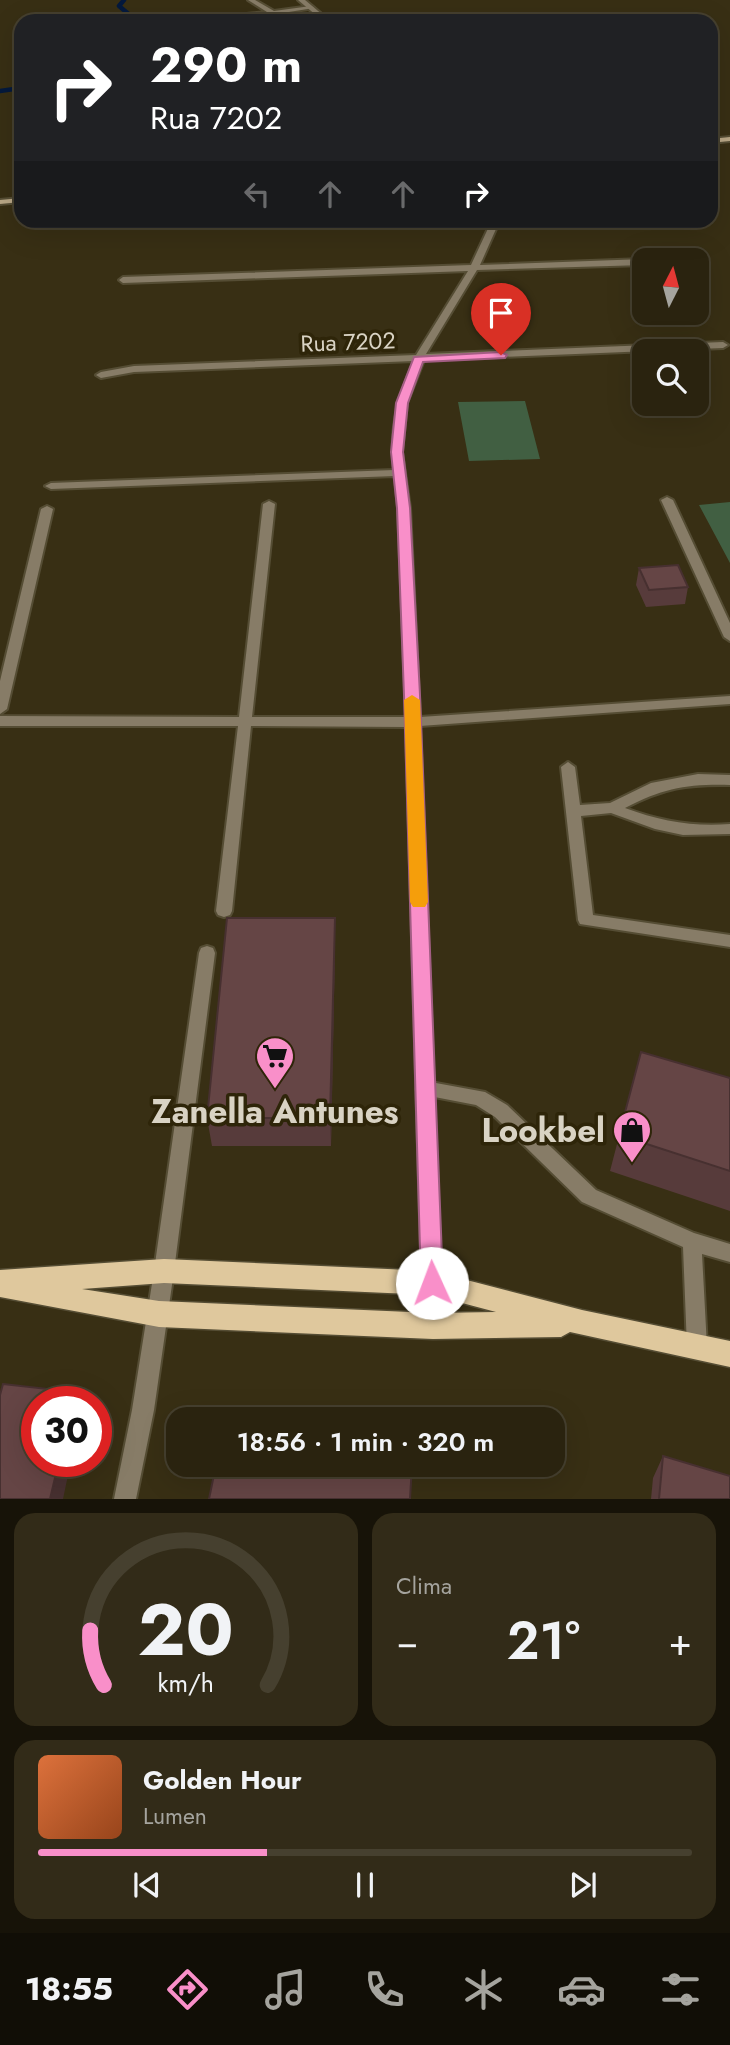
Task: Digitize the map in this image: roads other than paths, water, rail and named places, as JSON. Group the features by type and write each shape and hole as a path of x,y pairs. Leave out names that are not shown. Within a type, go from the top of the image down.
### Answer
{"main road":[{"path":"0,1284 164,1271 432,1283 582,1323 730,1354"},
{"path":"0,1284 159,1314 433,1326 582,1323"}],"street":[{"path":"251,0 272,13"},
{"path":"301,0 318,14"},
{"path":"260,14 311,8"},
{"path":"433,1326 413,722 404,508 398,473 402,403 418,359 474,268 492,228"},
{"path":"122,280 632,262"},
{"name":"Rua 7202","path":"101,375 134,369 723,345"},
{"path":"51,486 398,473"},
{"path":"667,500 730,637"},
{"path":"224,911 269,504"},
{"path":"0,709 47,509"},
{"path":"0,721 413,722 730,700"},
{"path":"568,767 586,920 730,941"},
{"path":"573,811 612,808 651,788 698,779 730,780"},
{"path":"612,808 654,826 707,832 730,830"},
{"path":"125,1499 159,1314 207,953"},
{"path":"425,1089 479,1098 502,1111 589,1196 692,1242 730,1252"},
{"path":"692,1242 697,1347"}],"waterway":[{"path":"124,0 119,6 129,14"},
{"path":"0,91 14,89"}],"place":[{"name":"Zanella Antunes","path":"275,1090"},
{"name":"Lookbel","path":"632,1164"}]}
